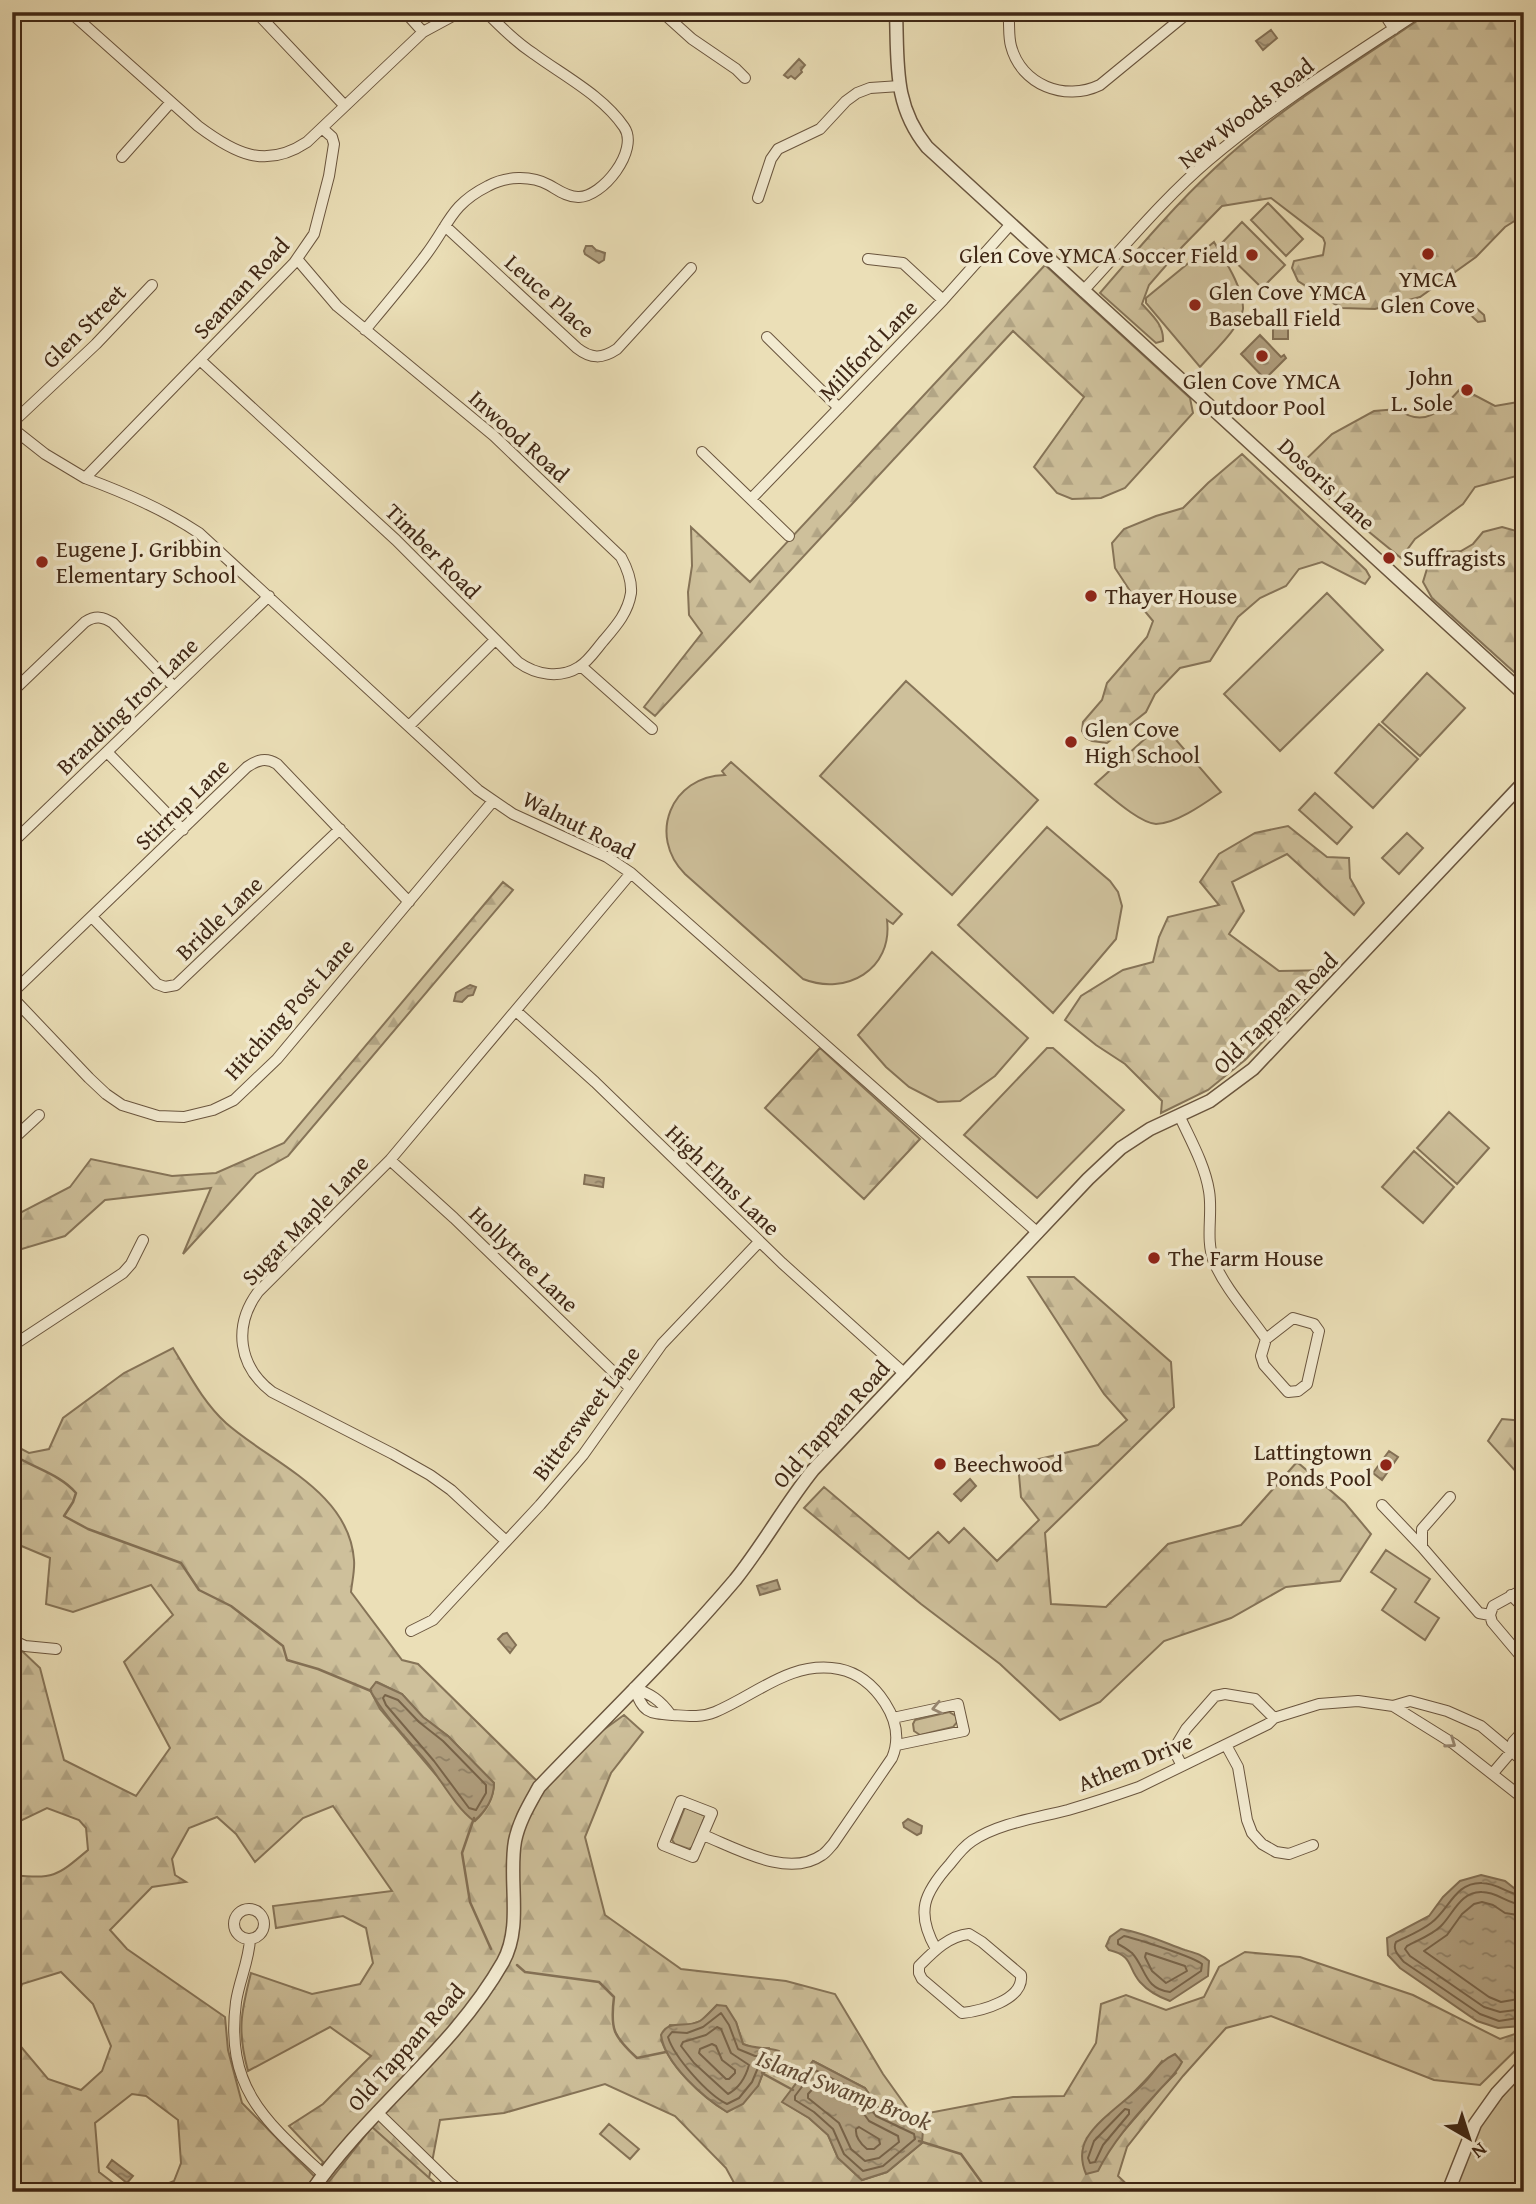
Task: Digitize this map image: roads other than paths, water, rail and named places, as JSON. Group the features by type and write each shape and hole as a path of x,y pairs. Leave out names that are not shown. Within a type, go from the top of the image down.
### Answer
{"street":[{"path":"70,12 219,142 252,156 268,158 286,153 307,142 423,32 460,12"},
{"path":"256,12 345,106"},
{"path":"405,12 423,32"},
{"path":"365,330 427,253 456,208 470,196 503,180 531,179 567,195 591,195 618,168 629,148 627,131 612,113 573,79 519,44 486,12"},
{"path":"662,12 692,39 745,78"},
{"name":"Dosoris Lane","path":"896,12 902,103 909,122 922,141 1010,225 1524,694"},
{"path":"1019,12 1009,16 1010,41 1014,56 1036,82 1055,91 1074,93 1100,85 1189,12"},
{"path":"1383,12 1394,29"},
{"name":"New Woods Road","path":"1083,291 1154,214 1208,161 1267,115 1419,12"},
{"path":"758,198 771,159 778,149 820,129 857,93 870,88 900,86"},
{"path":"121,157 171,102"},
{"name":"Seaman Road","path":"85,478 297,259 314,234 334,144 332,137 322,128"},
{"name":"Millford Lane","path":"751,499 943,300 1010,225"},
{"name":"Leuce Place","path":"444,226 577,348 593,357 608,355 617,349 691,268"},
{"name":"Inwood Road","path":"297,259 337,306 494,436 621,557 630,582 627,610 615,628 581,666"},
{"path":"868,259 903,263 943,300"},
{"name":"Glen Street","path":"12,425 96,344 152,285"},
{"path":"767,337 839,408"},
{"name":"Timber Road","path":"200,360 397,540 518,662 536,672 560,674 581,666"},
{"path":"12,425 45,454 85,478"},
{"path":"702,452 789,536"},
{"name":"Walnut Road","path":"85,478 139,499 182,521 223,552 493,801 513,814 607,857 631,873 1038,1233"},
{"name":"Branding Iron Lane","path":"12,843 269,596"},
{"path":"12,692 85,622 95,617 113,623 174,687"},
{"path":"409,726 495,640"},
{"path":"581,666 652,729"},
{"path":"107,752 183,830"},
{"name":"Stirrup Lane","path":"12,995 254,762 267,759 277,764 409,902"},
{"name":"Old Tappan Road","path":"311,2192 323,2174 377,2112 447,2038 504,1960 513,1935 515,1842 521,1820 539,1787 712,1606 737,1577 813,1470 1088,1179 1121,1148 1150,1129 1221,1095 1253,1069 1524,782"},
{"name":"Hitching Post Lane","path":"12,995 89,1078 122,1105 158,1116 184,1117 201,1114 234,1100 277,1059 493,801"},
{"name":"Bridle Lane","path":"92,917 157,984 165,987 176,985 340,829"},
{"name":"Sugar Maple Lane","path":"506,1541 451,1490 430,1475 272,1392 252,1373 246,1359 242,1332 251,1302 258,1292 390,1160 631,873"},
{"name":"High Elms Lane","path":"516,1010 595,1082 759,1242 905,1374"},
{"path":"12,1140 39,1115"},
{"path":"1179,1115 1207,1180 1210,1195 1209,1240 1213,1259 1223,1278 1266,1339"},
{"name":"Hollytree Lane","path":"390,1160 454,1218 629,1388"},
{"path":"12,1346 122,1273 131,1264 143,1240"},
{"name":"Bittersweet Lane","path":"411,1631 433,1620 583,1455 662,1344 759,1242"},
{"path":"1293,1318 1314,1324 1319,1331 1307,1384 1298,1391 1288,1392 1264,1365 1261,1356 1266,1339 1293,1318"},
{"path":"1422,1547 1422,1529 1450,1497"},
{"path":"1382,1505 1479,1613 1490,1615"},
{"path":"1524,1588 1493,1606 1490,1615 1492,1622 1524,1660"},
{"path":"1511,1595 1524,1608"},
{"path":"12,1640 25,1646 56,1649"},
{"path":"634,1688 641,1706 653,1715 691,1717 713,1713 786,1675 806,1668 827,1667 849,1671 867,1682 880,1694 893,1718 897,1745 885,1771 834,1844 822,1856 793,1865 777,1864 703,1835"},
{"path":"634,1688 650,1693 671,1715"},
{"path":"1182,1766 1176,1754 1177,1744 1186,1729 1215,1696 1225,1694 1255,1699 1275,1718"},
{"name":"Athem Drive","path":"1394,1706 1410,1701 1447,1711 1481,1726 1524,1762"},
{"name":"Athem Drive","path":"936,1949 925,1924 923,1911 926,1897 963,1847 973,1840 996,1829 1117,1795 1226,1745 1275,1718 1310,1706 1337,1702 1374,1702 1394,1706 1493,1773 1524,1799"},
{"path":"893,1718 958,1704 964,1731 897,1745"},
{"path":"1493,1773 1511,1752 1513,1742 1524,1730"},
{"path":"1226,1745 1238,1767 1247,1820 1252,1833 1262,1844 1276,1852 1289,1854 1313,1844"},
{"path":"681,1801 712,1813 703,1835 694,1857 663,1845 681,1801"},
{"path":"969,1934 1021,1975 1022,1983 1006,1999 977,2012 962,2013 922,1979 919,1973 919,1966 936,1949 958,1935 969,1934"},
{"path":"250,1939 234,2023 235,2052 242,2079 265,2119 323,2174"},
{"path":"1448,2192 1475,2124 1497,2093 1524,2064"},
{"path":"377,2112 462,2192"}],"water":[{"path":"1271,30 1277,38 1263,50 1256,41"},
{"path":"799,59 805,65 802,72 795,79 791,76 788,78 784,75"},
{"path":"586,246 605,253 604,260 599,263 585,254"},
{"path":"1273,324 1288,324 1288,339 1273,339"},
{"name":"Glen Cove YMCA Outdoor Pool","path":"1260,335 1281,357 1284,355 1286,358 1265,379 1241,354"},
{"path":"470,985 476,987 473,995 462,1002 454,1001 456,993"},
{"path":"585,1175 604,1178 603,1187 584,1184"},
{"name":"Lattingtown Ponds Pool","path":"1389,1451 1398,1457 1382,1480 1373,1473"},
{"path":"970,1479 976,1486 961,1501 954,1494"},
{"path":"777,1580 780,1589 760,1595 757,1586"},
{"path":"507,1633 516,1645 510,1653 498,1639"},
{"path":"376,1682 402,1694 494,1783 488,1804 474,1821 383,1711 370,1690"},
{"path":"908,1819 922,1826 921,1833 917,1835 904,1827 903,1823"},
{"path":"1481,1875 1505,1881 1514,1888 1524,1890 1524,2021 1520,2026 1498,2028 1477,2021 1400,1968 1388,1955 1387,1938 1429,1916 1443,1897 1460,1881"},
{"path":"1121,1929 1201,1955 1209,1961 1208,1976 1170,2001 1158,1996 1140,1982 1123,1955 1109,1950 1106,1946 1110,1937"},
{"path":"717,2005 726,2006 736,2022 743,2044 779,2051 774,2064 763,2073 758,2086 743,2104 727,2112 686,2079 670,2057 661,2035 673,2025 700,2021"},
{"path":"1175,2054 1182,2062 1176,2072 1123,2132 1098,2171 1086,2174 1082,2152 1092,2131 1161,2064"},
{"path":"813,2061 865,2088 880,2110 923,2130 922,2143 887,2172 862,2180 838,2158 828,2135 809,2118 782,2102"},
{"path":"112,2160 133,2176 127,2183 107,2167"}],"waterway":[{"name":"Island Swamp Brook","path":"12,1454 54,1476 76,1493 64,1516 88,1529 181,1563 199,1590 231,1606 283,1646 287,1660 318,1669 371,1691"},
{"name":"Island Swamp Brook","path":"474,1818 462,1853 470,1902 491,1949"},
{"name":"Island Swamp Brook","path":"517,1965 525,1972 599,1982 614,1997 613,2025 618,2037 629,2050 637,2058 666,2052"},
{"name":"Island Swamp Brook","path":"762,2073 793,2090"},
{"name":"Island Swamp Brook","path":"919,2141 961,2154 982,2183 984,2192"}],"place":[{"name":"YMCA Glen Cove","path":"1428,254"},
{"name":"Glen Cove YMCA Soccer Field","path":"1252,255"},
{"name":"Glen Cove YMCA Baseball Field","path":"1195,305"},
{"name":"Glen Cove YMCA Outdoor Pool","path":"1262,356"},
{"name":"John L. Sole","path":"1467,390"},
{"name":"Suffragists","path":"1389,558"},
{"name":"Eugene J. Gribbin Elementary School","path":"42,562"},
{"name":"Thayer House","path":"1091,596"},
{"name":"Glen Cove High School","path":"1071,742"},
{"name":"The Farm House","path":"1154,1258"},
{"name":"Beechwood","path":"940,1464"},
{"name":"Lattingtown Ponds Pool","path":"1386,1465"}]}
